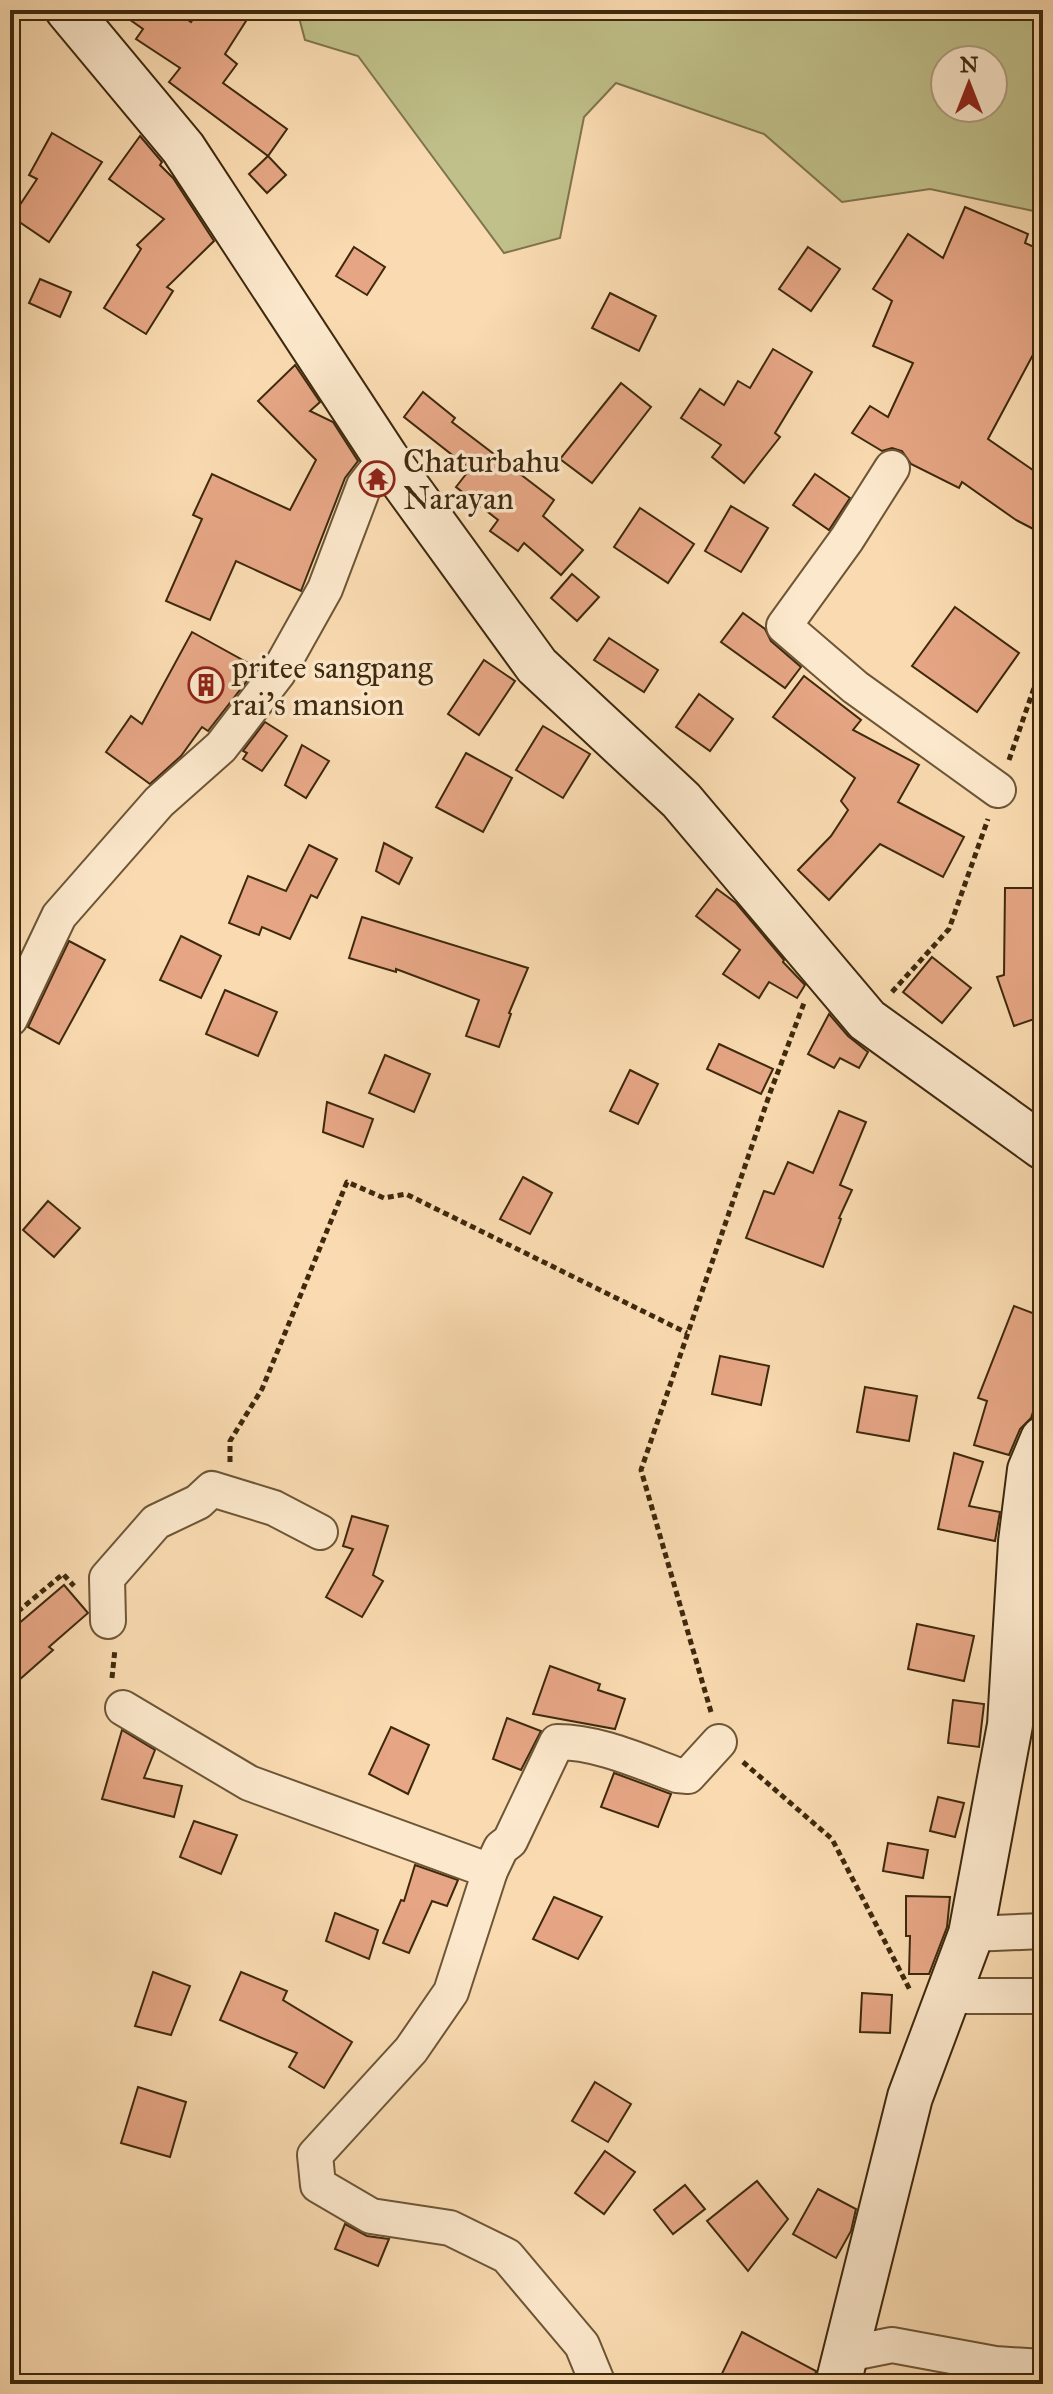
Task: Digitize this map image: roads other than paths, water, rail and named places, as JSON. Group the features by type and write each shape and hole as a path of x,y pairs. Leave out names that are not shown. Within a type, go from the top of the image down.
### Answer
{"main road":[{"path":"68,10 183,148 386,458 537,666 681,800 867,1020 1043,1147"},
{"path":"843,2369 910,2097 971,1934 1010,1725 1032,1545 1030,1470 1043,1439"}],"street":[{"path":"10,1019 59,916 159,802 221,747 278,673 325,589 364,486 386,458"},
{"path":"892,468 847,539 784,626 855,687 998,790"},
{"path":"108,1621 107,1578 156,1522 198,1502 212,1489 274,1508 320,1532"},
{"path":"123,1708 249,1783 490,1871"},
{"path":"598,2384 582,2345 507,2256 450,2228 371,2216 318,2185 315,2155 411,2050 451,1992 490,1871 501,1848 510,1841 557,1742 614,1752 677,1775 688,1776 719,1742"},
{"path":"971,1934 1043,1931"},
{"path":"943,2007 1043,1996"},
{"path":"843,2369 892,2345 995,2364 1043,2367"}],"place":[{"name":"Chaturbahu Narayan","path":"377,479"},
{"name":"pritee sangpang rai's mansion","path":"206,685"}]}
